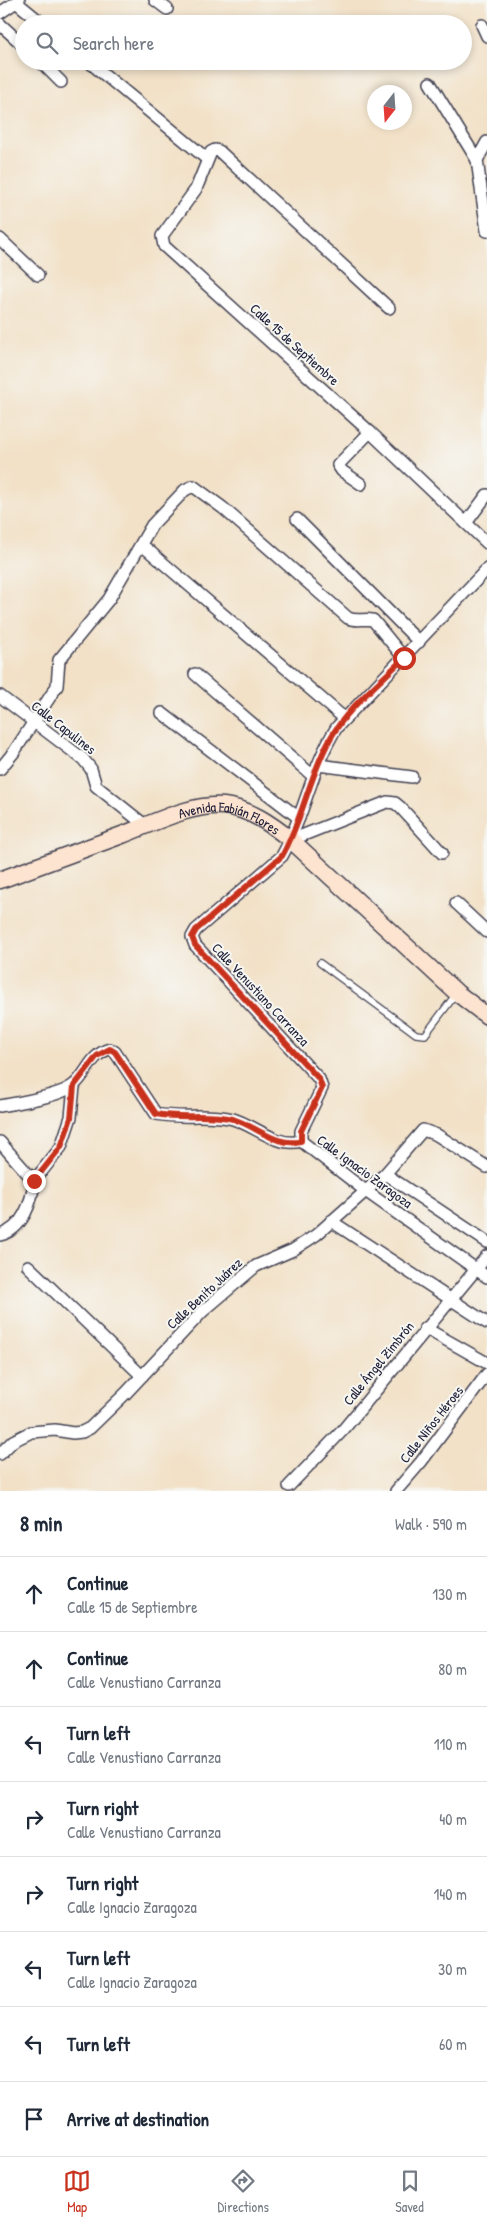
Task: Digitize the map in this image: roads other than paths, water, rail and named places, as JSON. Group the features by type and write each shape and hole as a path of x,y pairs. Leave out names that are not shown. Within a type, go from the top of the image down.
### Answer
{"main road":[{"name":"Avenida Fabián Flores","path":"0,880 175,815 205,807 224,806 240,810 265,820 292,840 458,993 487,1016"}],"street":[{"path":"155,0 167,9"},
{"path":"0,13 17,1 33,15"},
{"path":"0,24 15,38"},
{"path":"482,25 487,36"},
{"path":"49,70 61,82"},
{"path":"100,70 211,154 219,151 389,308"},
{"path":"430,82 477,160 487,231"},
{"path":"477,160 487,142"},
{"name":"Calle 15 de Septiembre","path":"211,154 196,189 162,236 164,246 370,432 487,543"},
{"path":"0,239 38,275"},
{"path":"361,484 342,471 338,465 370,432"},
{"path":"0,769 14,752 57,686 59,660 109,599 152,524 189,487 197,488 223,508 348,618 354,621 366,618 372,620 404,658"},
{"path":"466,523 487,495"},
{"path":"297,519 419,642"},
{"path":"142,544 344,718"},
{"path":"292,840 329,739 344,718 404,658 487,569"},
{"path":"195,674 316,771 412,777"},
{"name":"Calle Capulines","path":"0,696 83,759 91,769 96,786 146,826"},
{"path":"162,713 299,818"},
{"path":"292,840 386,802 401,808 442,853"},
{"name":"Calle Venustiano Carranza","path":"292,840 282,856 196,930 192,937 195,945 319,1079 322,1088 301,1131 301,1141"},
{"path":"456,903 487,932"},
{"name":"Calle Ignacio Zaragoza","path":"74,1086 97,1056 110,1049 115,1052 156,1114 233,1119 281,1141 292,1144 301,1141 367,1192 487,1277"},
{"path":"0,1106 36,1099 74,1086 71,1118 61,1147 34,1181 32,1197 22,1219 10,1232 0,1235"},
{"name":"Calle Benito Juárez","path":"0,1454 13,1442 31,1432 55,1430 73,1433 82,1432 104,1416 203,1311 256,1266 293,1250 367,1192 423,1130 437,1135 487,1167"},
{"path":"0,1142 34,1181"},
{"path":"385,1174 487,1242"},
{"path":"331,1221 487,1323"},
{"name":"Calle Ángel Zimbrón","path":"289,1486 343,1430 425,1328 452,1299 487,1256"},
{"path":"28,1266 142,1376"},
{"path":"425,1328 487,1363"},
{"name":"Calle Niños Héroes","path":"396,1491 421,1462 487,1374"}],"lane":[{"path":"320,963 416,1034 425,1035 458,993"}]}
